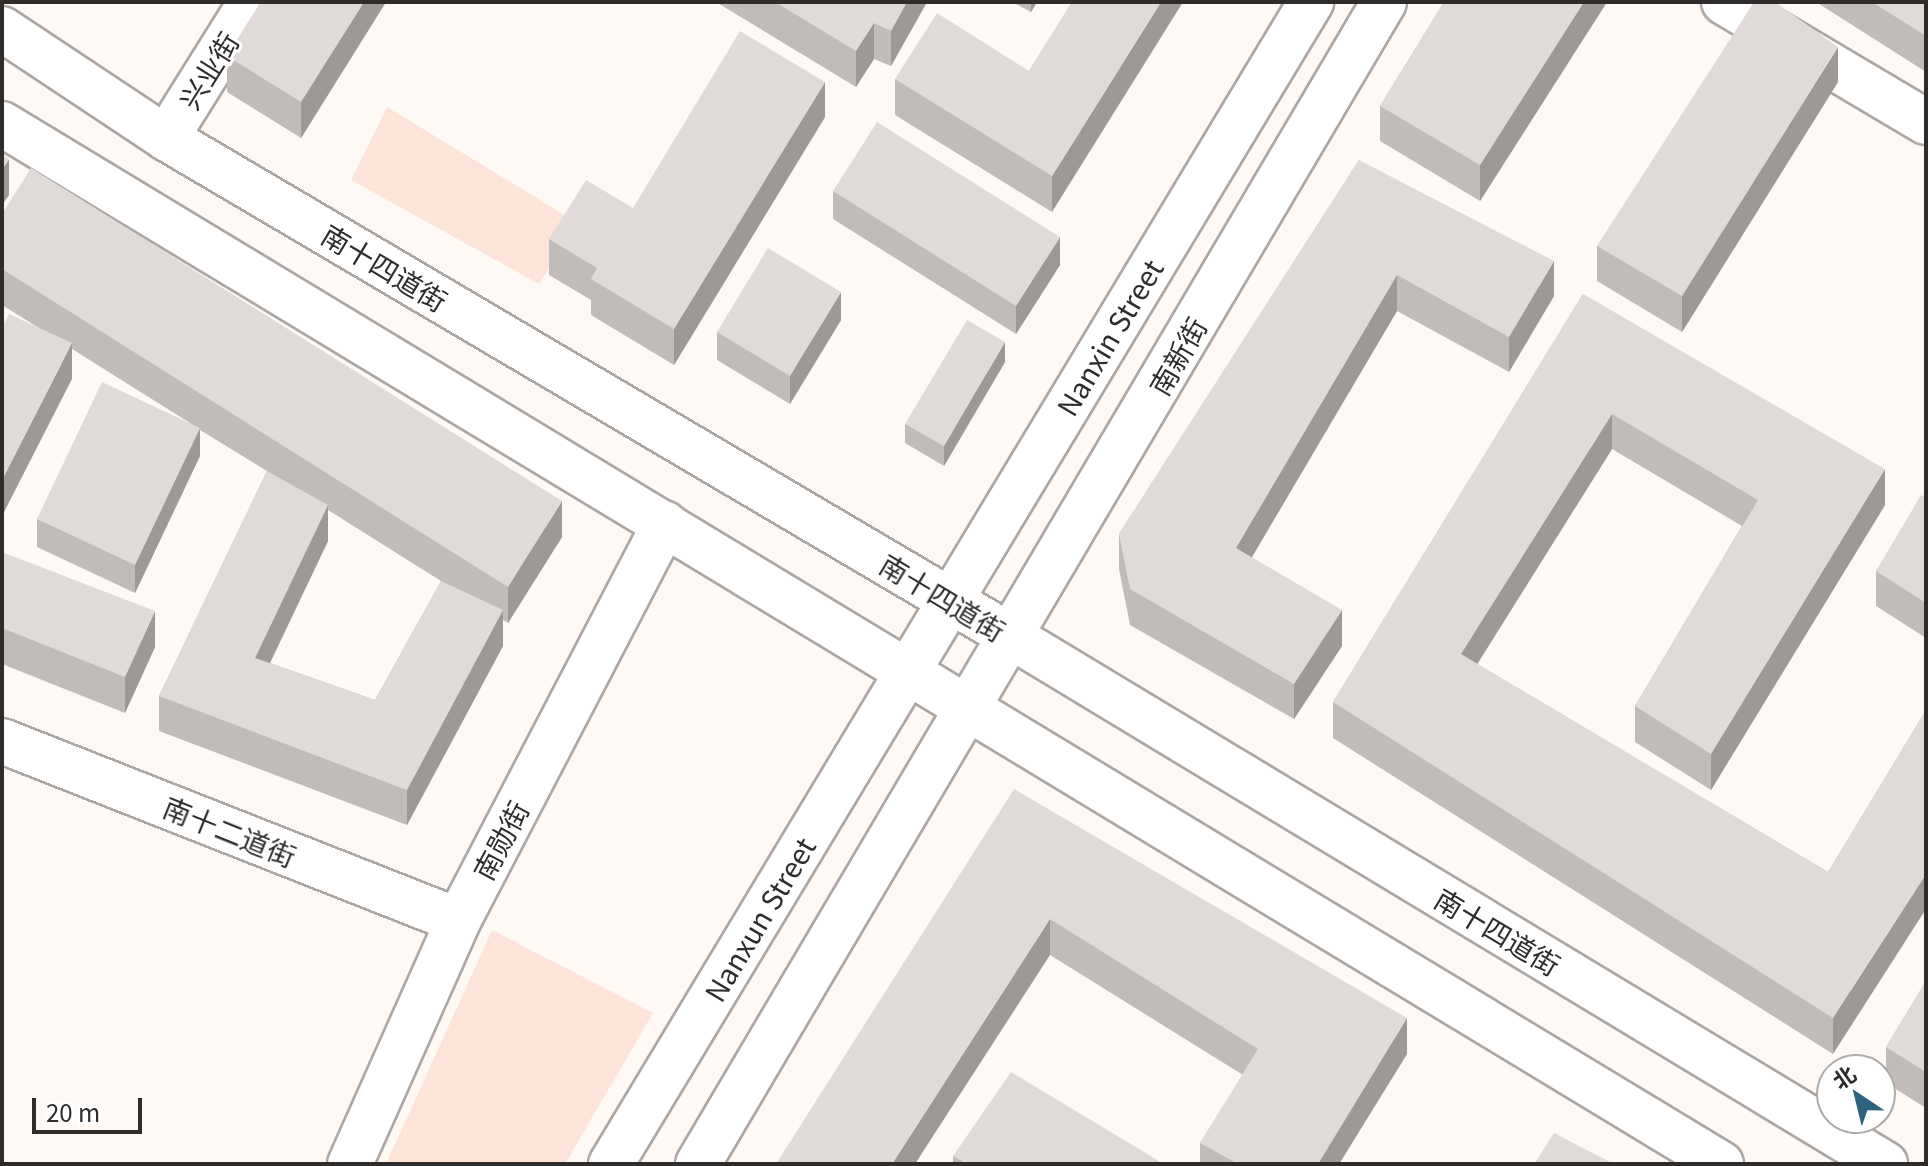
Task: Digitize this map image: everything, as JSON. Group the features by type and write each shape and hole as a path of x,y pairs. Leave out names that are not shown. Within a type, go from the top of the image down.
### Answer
{"main road":[{"name":"兴业街","path":"166,138 251,2"},
{"name":"Nanxin Street","path":"908,673 1311,2"},
{"name":"南新街","path":"969,710 1384,2"},
{"path":"1724,2 1926,122"},
{"name":"南十四道街","path":"2,29 166,138 1012,637 1885,1164"},
{"path":"2,124 1721,1164"},
{"name":"南勋街","path":"350,1164 458,921 665,524"},
{"name":"Nanxun Street","path":"611,1164 908,673"},
{"path":"698,1164 969,710"},
{"name":"南十二道街","path":"2,741 458,921"}],"shaded area":[{"path":"387,107 578,223 539,284 351,180"},
{"path":"492,930 653,1013 565,1164 386,1164"}],"building":[{"path":"261,2 364,2 301,102 227,56"},
{"path":"775,2 907,2 891,31 874,23 856,51"},
{"path":"1072,2 1161,2 1052,176 895,79 937,13 1029,71"},
{"path":"1444,2 1584,2 1480,165 1380,106"},
{"path":"1754,2 1775,2 1838,47 1682,296 1597,246"},
{"path":"1872,2 1926,2 1926,36"},
{"path":"740,31 825,82 674,329 591,279 597,268 549,239 586,180 633,208"},
{"path":"877,122 1060,237 1016,306 833,191"},
{"path":"2,155 9,159 2,170"},
{"path":"1359,160 1554,261 1509,337 1397,275 1236,548 1342,610 1294,684 1130,589 1119,534"},
{"path":"31,168 562,501 508,587 2,269 2,214"},
{"path":"768,248 841,292 790,376 717,332"},
{"path":"1583,294 1885,469 1711,754 1635,706 1758,500 1612,414 1461,654 1828,872 1926,710 1926,874 1833,1018 1333,702"},
{"path":"9,314 72,343 2,480 2,328"},
{"path":"967,320 1005,342 944,446 905,424"},
{"path":"102,382 200,428 135,565 37,519"},
{"path":"267,471 328,505 255,658 375,700 441,581 503,610 407,790 159,696"},
{"path":"1921,495 1926,498 1926,603 1876,571"},
{"path":"2,552 155,611 125,677 2,628"},
{"path":"1014,789 1407,1018 1318,1164 1238,1164 1200,1143 1258,1049 1050,919 892,1164 776,1164"},
{"path":"1926,981 1926,1072 1886,1047"},
{"path":"1011,1072 1164,1164 967,1164 953,1156"},
{"path":"1554,1133 1614,1164 1534,1164"}]}
